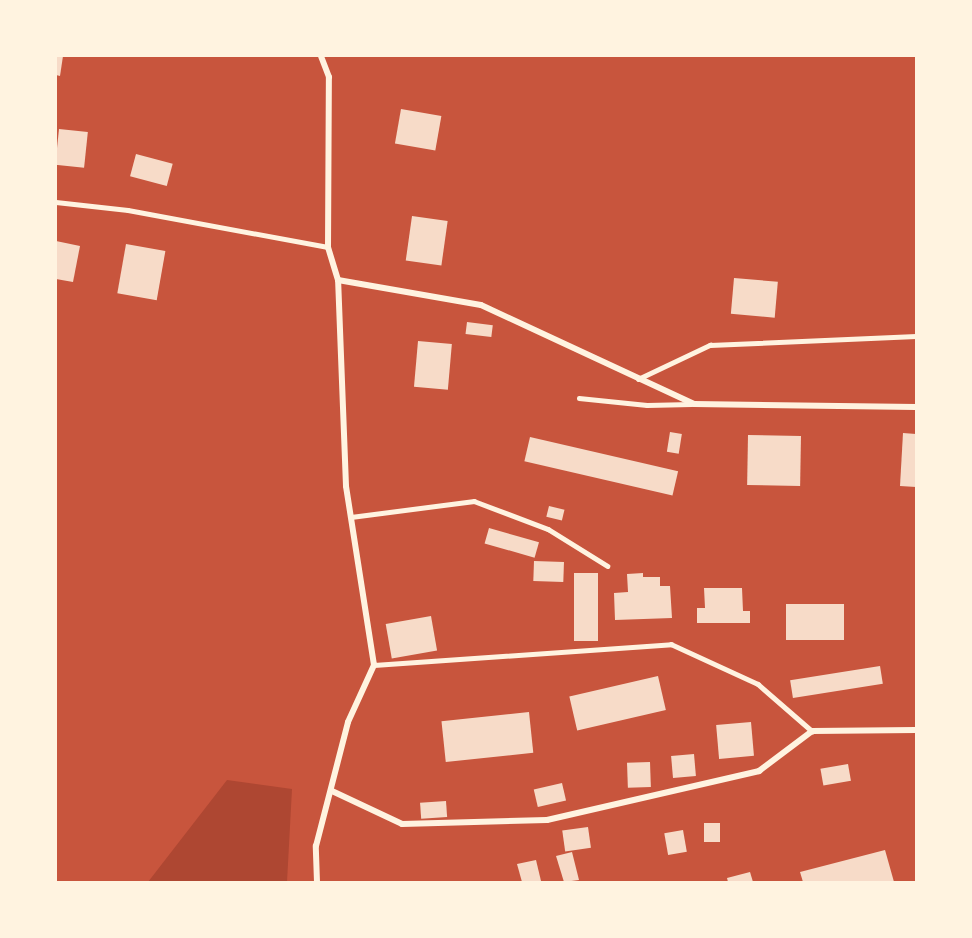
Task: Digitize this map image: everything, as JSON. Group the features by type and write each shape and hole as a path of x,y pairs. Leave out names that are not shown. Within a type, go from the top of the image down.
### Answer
{"street":[{"path":"317,882 316,846 348,722 374,665 346,486 338,280 328,247 330,77 321,56"},
{"path":"338,280 481,305 694,404 916,407"},
{"path":"332,791 402,824 547,820 759,771 812,731 916,730"}],"lane":[{"path":"56,202 128,210 328,247"},
{"path":"638,379 710,345 916,336"},
{"path":"579,398 647,405 694,404"},
{"path":"351,516 474,501 548,529 608,566"},
{"path":"374,665 671,644 758,684 812,731"}],"shaded area":[{"path":"227,780 292,789 287,882 148,882"}],"building":[{"path":"56,56 63,56 60,76 56,75"},
{"path":"401,109 441,116 435,151 395,143"},
{"path":"59,129 88,132 84,168 56,165"},
{"path":"136,154 173,164 167,186 130,176"},
{"path":"412,216 448,221 441,266 406,261"},
{"path":"56,241 80,246 73,282 56,279"},
{"path":"126,244 165,251 157,300 117,293"},
{"path":"734,278 778,282 775,318 731,314"},
{"path":"467,322 493,325 491,337 466,334"},
{"path":"418,341 452,344 448,390 414,387"},
{"path":"670,432 682,434 679,454 667,452"},
{"path":"903,433 916,434 916,487 900,486"},
{"path":"748,435 801,436 800,486 747,485"},
{"path":"530,437 678,471 672,496 524,461"},
{"path":"549,506 565,510 562,521 546,517"},
{"path":"489,528 539,542 535,558 485,543"},
{"path":"534,561 564,562 563,582 533,581"},
{"path":"574,573 598,573 598,641 574,641"},
{"path":"643,573 643,577 660,577 660,586 670,586 672,618 615,620 614,593 628,592 627,574"},
{"path":"704,588 742,588 743,611 750,611 750,623 697,623 697,608 705,608"},
{"path":"786,604 844,604 844,640 786,640"},
{"path":"431,616 437,650 392,658 386,624"},
{"path":"880,666 883,684 793,698 790,680"},
{"path":"658,676 666,710 577,731 569,696"},
{"path":"529,712 533,753 446,762 441,721"},
{"path":"751,722 754,756 719,759 716,725"},
{"path":"694,754 696,776 673,778 671,756"},
{"path":"650,762 651,787 628,788 627,763"},
{"path":"848,764 851,781 823,786 820,769"},
{"path":"562,783 566,801 538,807 534,790"},
{"path":"446,801 447,817 421,819 420,803"},
{"path":"704,823 720,823 720,842 704,842"},
{"path":"588,827 591,848 565,851 562,831"},
{"path":"683,830 687,852 668,855 664,833"},
{"path":"885,850 894,882 803,882 800,872"},
{"path":"572,852 579,880 564,882 556,856"},
{"path":"536,860 541,881 522,882 517,864"},
{"path":"750,872 753,882 728,882 727,878"}]}
